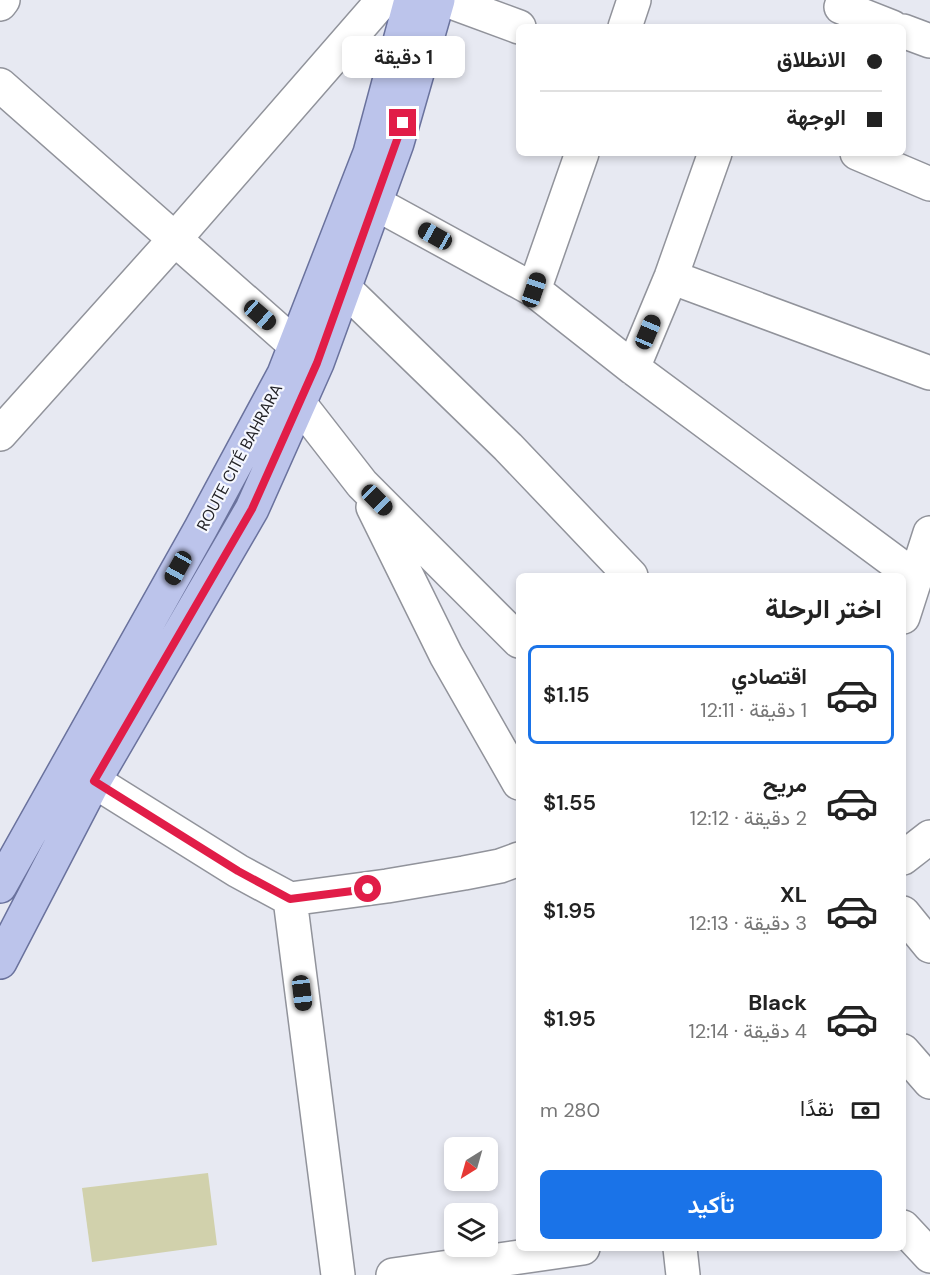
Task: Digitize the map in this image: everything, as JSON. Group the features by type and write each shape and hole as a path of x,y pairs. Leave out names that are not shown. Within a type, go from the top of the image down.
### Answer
{"main road":[{"name":"ROUTE CITÉ BAHRARA","path":"0,885 201,528 287,396 295,345 370,153 411,0"},
{"path":"0,962 94,781 252,509 287,396 317,363 397,143 438,0"}],"street":[{"path":"0,4 3,0"},
{"path":"0,434 174,240 383,0"},
{"path":"446,0 516,26"},
{"path":"626,24 634,0"},
{"path":"839,11 882,24"},
{"path":"906,32 930,41"},
{"path":"0,85 295,345"},
{"path":"534,290 581,156"},
{"path":"633,368 671,277 714,156"},
{"path":"864,156 930,184"},
{"path":"375,203 534,290 633,368 915,577"},
{"path":"671,277 930,373"},
{"path":"344,288 508,447 628,573"},
{"path":"287,396 362,484 516,638"},
{"path":"362,484 446,655 516,778"},
{"path":"906,607 930,535"},
{"path":"94,781 238,871 290,899 464,873 500,866 516,860"},
{"path":"906,856 930,837"},
{"path":"290,899 339,1275"},
{"path":"906,917 930,946"},
{"path":"906,1054 930,1082"},
{"path":"906,1230 930,1256"},
{"path":"393,1275 561,1251"},
{"path":"680,1251 683,1275"}],"green space":[{"path":"208,1173 217,1245 92,1262 82,1188"}],"route":[{"path":"368,889 290,899 238,871 94,781 252,509 317,363 403,123"}]}
